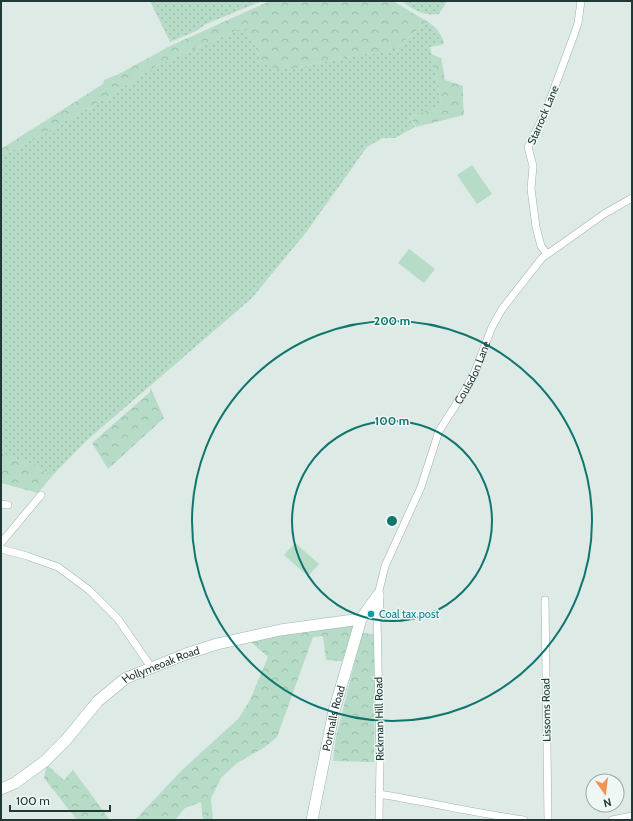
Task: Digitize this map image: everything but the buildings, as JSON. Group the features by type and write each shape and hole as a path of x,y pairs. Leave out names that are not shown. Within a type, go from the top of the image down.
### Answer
{"street":[{"name":"Starrock Lane","path":"547,254 541,246 536,227 531,189 533,166 528,147 545,113 574,35 578,23 581,1"},
{"name":"Coulsdon Lane","path":"377,617 378,595 385,566 421,487 439,431 474,374 492,327 502,309 539,261 547,254 604,214 632,198"},
{"path":"1,543 42,495"},
{"path":"1,549 58,567 90,590 118,619 151,667"},
{"name":"Coulsdon Lane","path":"361,619 378,595"},
{"name":"Lissoms Road","path":"545,600 548,820"},
{"name":"Rickman Hill Road","path":"377,617 379,820"},
{"name":"Hollymeoak Road","path":"1,789 15,783 45,761 66,740 98,701 126,678 151,667 217,644 280,630 361,619"},
{"name":"Portnalls Road","path":"312,820 321,769 334,711 361,619"},
{"path":"379,794 413,799 483,814 524,820"},
{"path":"612,820 632,816"}],"green space":[{"path":"150,1 262,1 206,24 196,31 170,42"},
{"path":"270,1 393,1 428,22 409,36 398,47 382,53 360,54 291,69 276,69 261,62 254,43 246,30 246,26 156,66 105,99 10,152 1,154 1,149 103,84 104,80 119,74 168,47"},
{"path":"401,1 447,1 439,14 428,14 419,12"},
{"path":"428,22 438,31 444,44 430,47 442,106 410,117 415,127 395,138 383,138 367,147 307,231 252,298 86,441 53,475 40,470 31,464 1,453 1,154 10,152 105,99 156,66 246,26 246,30 254,43 261,62 291,69 360,54 382,53 398,47 409,36"},
{"path":"431,54 441,58 445,80 463,86 464,115 416,127 410,117 442,105"},
{"path":"472,165 492,194 477,204 457,175"},
{"path":"409,249 435,269 424,283 398,263"},
{"path":"150,387 164,418 108,469 92,443 150,392"},
{"path":"1,453 31,464 40,470 53,475 38,493 1,483"},
{"path":"295,543 319,564 308,576 284,555"},
{"path":"356,624 342,661 326,660 323,636 313,637 277,737 265,747 237,763 221,778 211,798 213,820 203,820 201,802 185,808 175,820 135,820 182,770 238,719 250,700 268,657 251,642 281,634"},
{"path":"362,633 373,634 375,664 374,762 333,761 336,737"},
{"path":"47,765 64,780 73,770 110,820 77,820 44,778"}],"place":[{"name":"Coal tax post","path":"371,614"}]}
